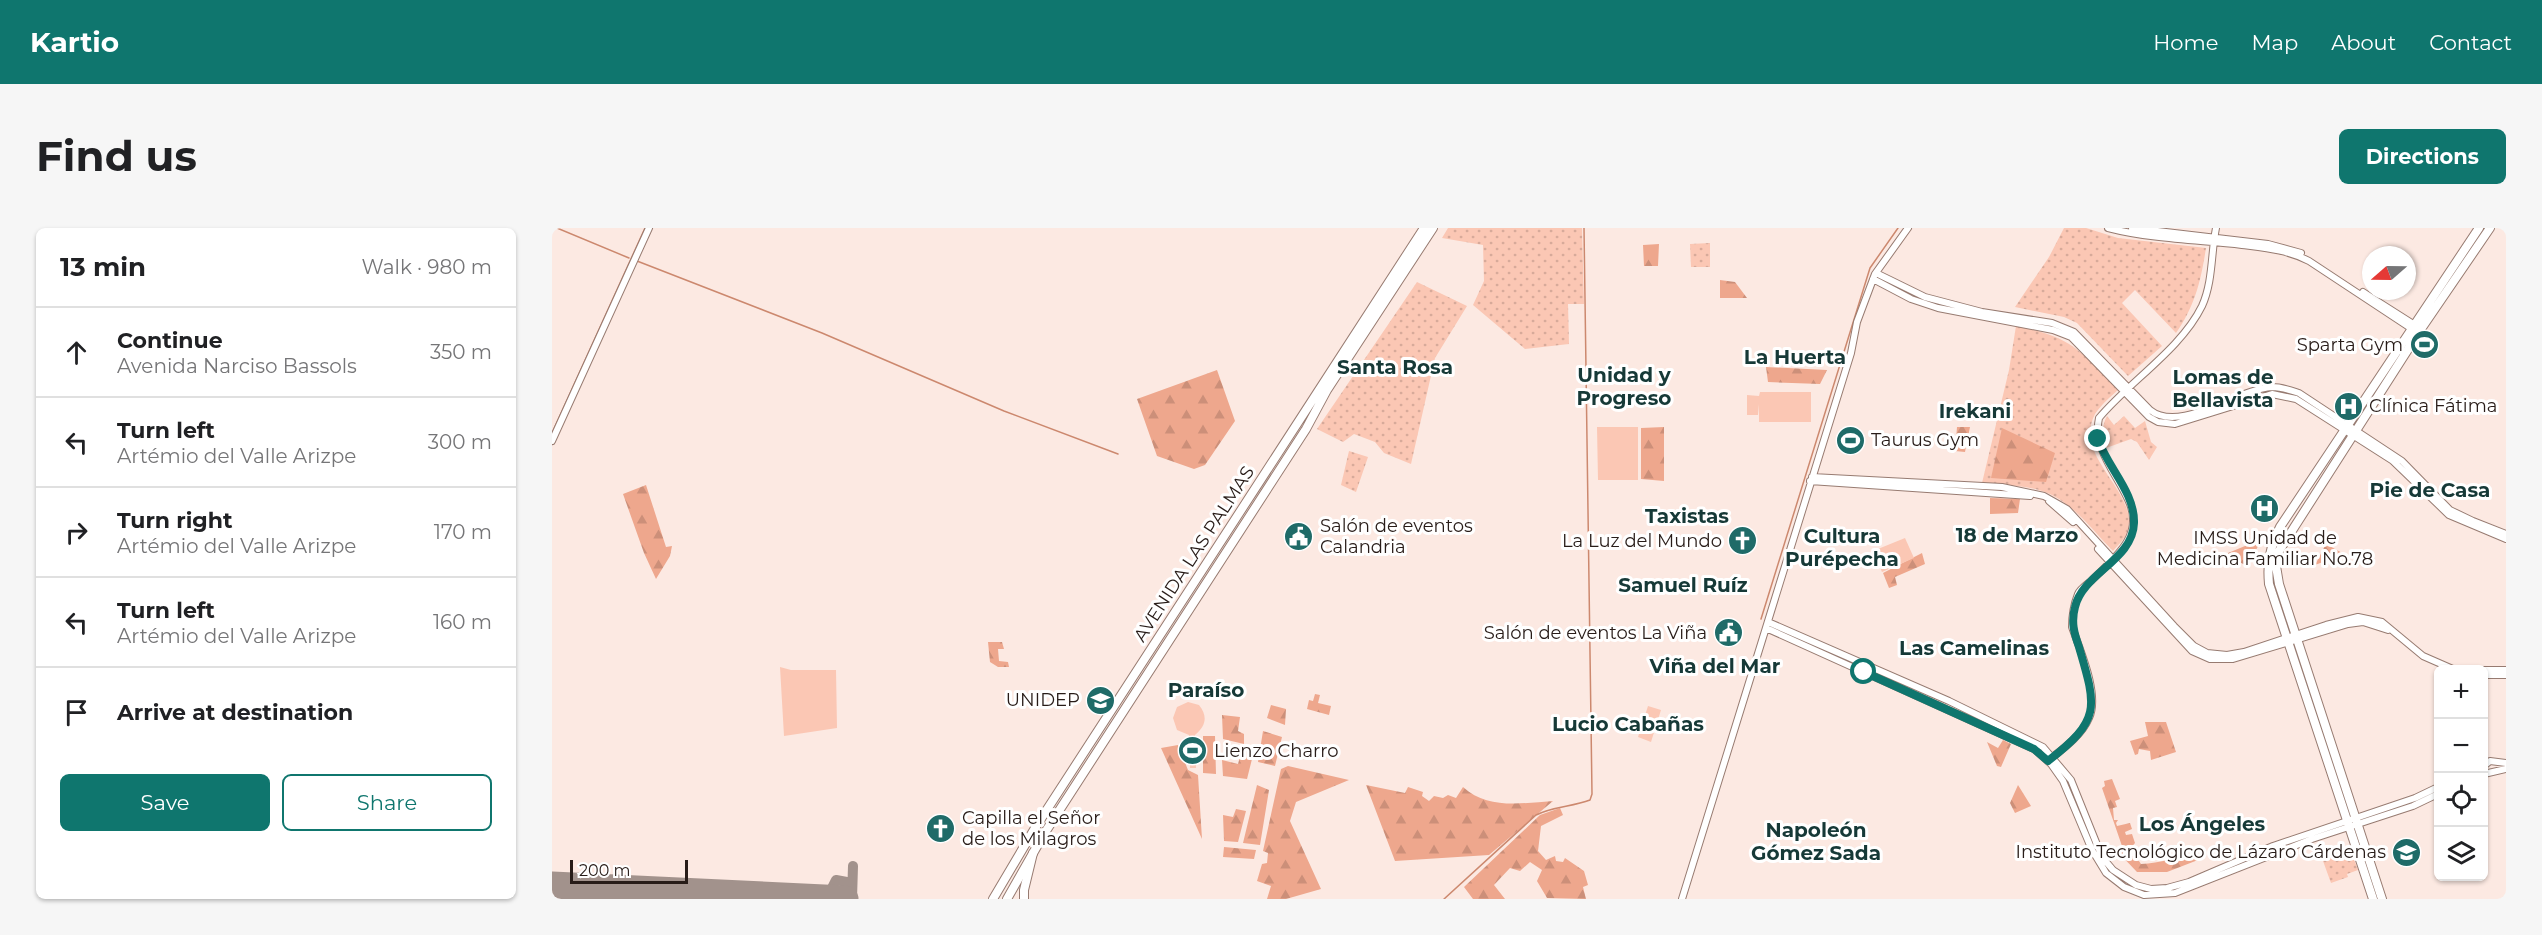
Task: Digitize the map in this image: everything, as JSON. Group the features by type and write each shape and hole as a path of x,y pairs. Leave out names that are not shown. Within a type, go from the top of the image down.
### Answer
{"highway":[{"path":"1024,899 1032,855"}],"main road":[{"name":"AVENIDA LAS PALMAS","path":"993,899 1035,828 1424,228"},
{"name":"AVENIDA LAS PALMAS","path":"1007,899 1044,834 1433,228"},
{"path":"2373,899 2352,823 2292,638 2278,584 2276,566 2279,551 2351,429 2417,329 2479,228"},
{"path":"2417,329 2490,228"},
{"path":"2352,823 2382,899"},
{"path":"1035,828 1044,834"},
{"path":"1005,876 1015,882"}],"street":[{"path":"552,441 649,228"},
{"path":"1682,899 1851,353 1857,322 1874,276 1908,228"},
{"path":"2108,228 2214,240 2273,249 2301,256 2417,329"},
{"path":"2132,228 2153,233"},
{"path":"2050,759 2077,736 2090,717 2091,688 2072,627 2072,617 2079,592 2122,550 2133,530 2133,512 2124,489 2103,452 2097,426 2099,418 2183,333 2202,305 2210,274 2216,228"},
{"path":"1874,276 1924,301 1956,312 2053,330 2072,337 2156,415 2173,418 2263,389 2281,388 2299,393 2394,461 2449,515 2506,539"},
{"path":"2351,429 2402,461 2450,510 2506,534"},
{"path":"1811,479 2034,492 2059,503 2174,626 2206,653 2227,655 2363,622 2378,625 2392,633 2420,659 2434,666"},
{"path":"2292,638 2348,619 2358,617 2371,619 2392,628 2429,659 2445,665"},
{"path":"1767,625 2034,749 2050,759 2071,780 2102,857 2119,875 2136,885 2151,889 2178,885 2210,876 2352,823 2434,789"},
{"path":"2488,670 2506,670"},
{"path":"2488,675 2506,675"},
{"path":"2488,763 2490,761 2506,764"},
{"path":"2488,773 2506,770"},
{"path":"2352,823 2413,806 2434,796"}],"shaded area":[{"path":"1448,228 1582,228 1584,304 1568,304 1569,344 1525,349 1473,305 1484,281 1483,245 1442,238"},
{"path":"2064,228 2086,228 2118,238 2206,248 2196,292 2188,313 2176,333 2135,290 2122,303 2162,346 2128,376 2077,323 2064,317 2015,307 2049,257"},
{"path":"1710,243 1710,267 1691,267 1690,244"},
{"path":"1417,282 1467,306 1435,358 1411,464 1384,453 1375,442 1354,434 1343,442 1317,429"},
{"path":"2016,326 2050,335 2074,347 2118,390 2095,414 2090,430 2092,446 2125,503 2129,518 2126,535 2113,551 2072,508 2053,495 2028,488 1982,483 2009,370"},
{"path":"1760,392 1811,392 1811,422 1759,422 1759,404 1758,415 1747,415 1747,395 1759,396"},
{"path":"2107,416 2114,425 2124,416 2135,428 2145,421 2151,442 2157,447 2149,460 2137,442 2131,439 2106,448 2103,432"},
{"path":"1597,427 1638,427 1638,480 1598,480"},
{"path":"1349,451 1368,457 1356,492 1341,485"},
{"path":"1905,538 1914,558 1882,572 1873,551"},
{"path":"780,667 791,670 836,670 837,728 784,736"},
{"name":"Lienzo Charro","path":"1188,702 1199,705 1205,717 1202,728 1195,735 1196,768 1190,768 1189,735 1177,730 1173,718 1177,707"},
{"path":"1648,706 1661,710 1651,742 1638,737"},
{"path":"2351,851 2358,870 2347,874 2348,877 2331,883 2323,861"}],"green space":[{"path":"1659,244 1658,266 1644,266 1643,245"},
{"path":"1720,280 1735,282 1747,298 1720,298"},
{"path":"1766,367 1827,370 1820,384 1768,382"},
{"path":"1217,370 1235,421 1205,465 1194,469 1157,456 1137,399"},
{"path":"1664,427 1664,481 1641,479 1641,428"},
{"path":"1957,427 1970,427 1965,452 1955,451"},
{"path":"2002,428 2055,453 2046,482 1991,478"},
{"path":"646,485 666,547 672,546 670,556 656,579 623,494"},
{"path":"1990,498 2020,499 2018,513 1990,514"},
{"path":"2262,539 2247,566 2228,556 2228,553"},
{"path":"2326,544 2344,554 2315,565"},
{"path":"1922,553 1925,564 1895,577 1897,585 1889,588 1883,573"},
{"path":"988,642 1002,642 1004,649 998,649 999,661 1008,662 1009,667 998,667 990,662"},
{"path":"1315,694 1320,695 1318,703 1331,706 1329,715 1307,709 1309,700 1313,701"},
{"path":"1271,705 1286,709 1285,725 1267,718"},
{"path":"1222,715 1240,717 1238,731 1244,734 1244,744 1223,739"},
{"path":"2145,722 2166,722 2176,752 2151,760 2150,751 2139,749 2138,754 2135,755 2130,741 2148,736"},
{"path":"1263,731 1282,737 1275,766 1258,762"},
{"path":"1203,736 1215,736 1216,774 1203,773"},
{"path":"2003,740 2011,744 2001,767 1997,766 1987,742 1998,748"},
{"path":"1178,745 1188,770 1198,775 1202,839 1161,748"},
{"path":"1242,749 1254,751 1247,779 1223,776 1222,760 1238,764"},
{"path":"1288,766 1349,780 1296,802 1290,821 1321,889 1286,899 1267,899 1271,886 1257,881 1262,864 1267,863 1268,853 1263,851 1281,769"},
{"path":"2112,779 2120,799 2115,801 2117,807 2113,808 2114,820 2118,820 2117,826 2130,823 2132,829 2125,832 2126,835 2132,834 2135,843 2128,851 2130,857 2135,855 2141,864 2155,863 2195,852 2198,860 2167,872 2137,872 2115,849 2122,846 2102,788 2105,786 2104,781"},
{"path":"1257,785 1269,790 1260,845 1243,843"},
{"path":"1366,785 1405,793 1408,787 1423,792 1422,796 1429,801 1434,796 1443,798 1448,795 1456,798 1463,787 1483,799 1494,802 1517,804 1553,801 1489,855 1395,861"},
{"path":"2018,785 2031,806 2015,813 2010,803"},
{"path":"1560,808 1563,815 1541,826 1538,851 1546,860 1555,856 1556,861 1563,862 1565,858 1584,871 1588,885 1583,887 1586,899 1547,898 1537,881 1542,870 1530,862 1520,871 1510,868 1494,885 1505,899 1473,899 1464,887 1540,815"},
{"path":"1236,809 1246,811 1238,842 1224,841 1223,815 1233,817"},
{"path":"1224,847 1256,850 1254,859 1223,857"}],"waterway":[{"path":"557,228 629,258"},
{"path":"552,433 645,228"},
{"path":"1444,899 1536,815 1590,800 1592,794 1584,228"},
{"path":"1761,619 1870,268 1898,228"},
{"path":"637,261 822,333 1004,411 1118,454"}],"taxiway":[{"path":"852,899 853,866"},
{"path":"832,888 836,880 852,883"}],"runway":[{"path":"552,885 845,899"}],"place":[{"name":"Sparta Gym","path":"2424,345"},
{"name":"Clínica Fátima","path":"2348,406"},
{"name":"Taurus Gym","path":"1850,440"},
{"name":"IMSS Unidad de Medicina Familiar No.78","path":"2265,509"},
{"name":"Salón de eventos Calandria","path":"1299,536"},
{"name":"La Luz del Mundo","path":"1743,541"},
{"name":"Salón de eventos La Viña","path":"1728,633"},
{"name":"UNIDEP","path":"1101,700"},
{"name":"Lienzo Charro","path":"1193,751"},
{"name":"Capilla el Señor de los Milagros","path":"941,828"},
{"name":"Instituto Tecnológico de Lázaro Cárdenas","path":"2407,852"}],"district":[{"name":"La Huerta","path":"1795,357"},
{"name":"Santa Rosa","path":"1395,367"},
{"name":"Unidad y Progreso","path":"1624,386"},
{"name":"Lomas de Bellavista","path":"2223,388"},
{"name":"Irekani","path":"1975,411"},
{"name":"Pie de Casa","path":"2430,490"},
{"name":"Taxistas","path":"1687,516"},
{"name":"18 de Marzo","path":"2017,535"},
{"name":"Cultura Purépecha","path":"1842,548"},
{"name":"Samuel Ruíz","path":"1683,585"},
{"name":"Las Camelinas","path":"1974,648"},
{"name":"Viña del Mar","path":"1715,666"},
{"name":"Paraíso","path":"1206,690"},
{"name":"Lucio Cabañas","path":"1628,724"},
{"name":"Los Ángeles","path":"2202,824"},
{"name":"Napoleón Gómez Sada","path":"1816,842"}],"route":[{"path":"1864,672 2034,749 2048,761 2077,736 2090,717 2092,700 2091,688 2072,627 2075,604 2079,592 2128,542 2134,523 2133,512 2124,489 2098,439"}]}
